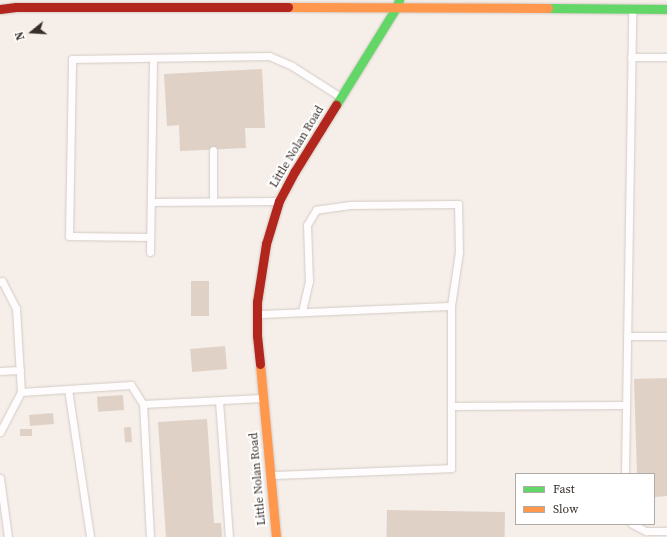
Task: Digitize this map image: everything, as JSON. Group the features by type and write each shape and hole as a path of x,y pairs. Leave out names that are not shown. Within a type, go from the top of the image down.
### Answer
{"main road":[{"path":"0,9 17,4 154,3 528,4 632,9 667,9"},
{"name":"Little Nolan Road","path":"276,537 257,335 257,314 262,262 279,201 295,171 398,4"}],"lane":[{"path":"625,473 632,9"},
{"path":"150,237 69,236 72,59 269,56 292,66 341,97"},
{"path":"631,57 667,57"},
{"path":"150,252 153,58"},
{"path":"213,201 214,150"},
{"path":"151,202 279,201"},
{"path":"270,475 451,468 451,306 459,252 458,204 350,205 316,210 307,225 309,281 302,312"},
{"path":"0,282 2,281 16,308 21,392 0,432"},
{"path":"257,314 451,306"},
{"path":"627,336 667,336"},
{"path":"0,371 20,370"},
{"path":"21,392 131,385 143,404 150,537"},
{"path":"68,389 90,537"},
{"path":"143,404 263,398"},
{"path":"219,401 229,537"},
{"path":"451,406 625,405"},
{"path":"0,478 8,537"},
{"path":"634,525 646,531 667,531"}],"building":[{"path":"262,69 265,128 245,128 246,148 180,151 179,125 167,126 164,74"},
{"path":"191,281 209,281 209,316 191,316"},
{"path":"225,346 227,369 192,372 190,349"},
{"path":"667,378 667,496 655,497 655,473 637,473 634,379"},
{"path":"123,395 124,410 98,412 97,397"},
{"path":"53,413 54,424 30,426 29,415"},
{"path":"207,419 214,523 221,523 222,537 166,537 158,422"},
{"path":"124,427 131,427 132,442 125,442"},
{"path":"20,429 32,429 32,436 20,436"},
{"path":"387,510 505,512 505,537 387,537"}],"traffic: fast":[{"path":"336,105 396,8 399,0"},
{"path":"548,8 667,9"}],"traffic: slow":[{"path":"288,7 548,8"},
{"path":"260,364 276,537"}],"traffic: jam":[{"path":"0,9 16,7 288,7"},
{"path":"260,364 257,335 257,302 266,244 279,201 295,171 336,105"}]}
